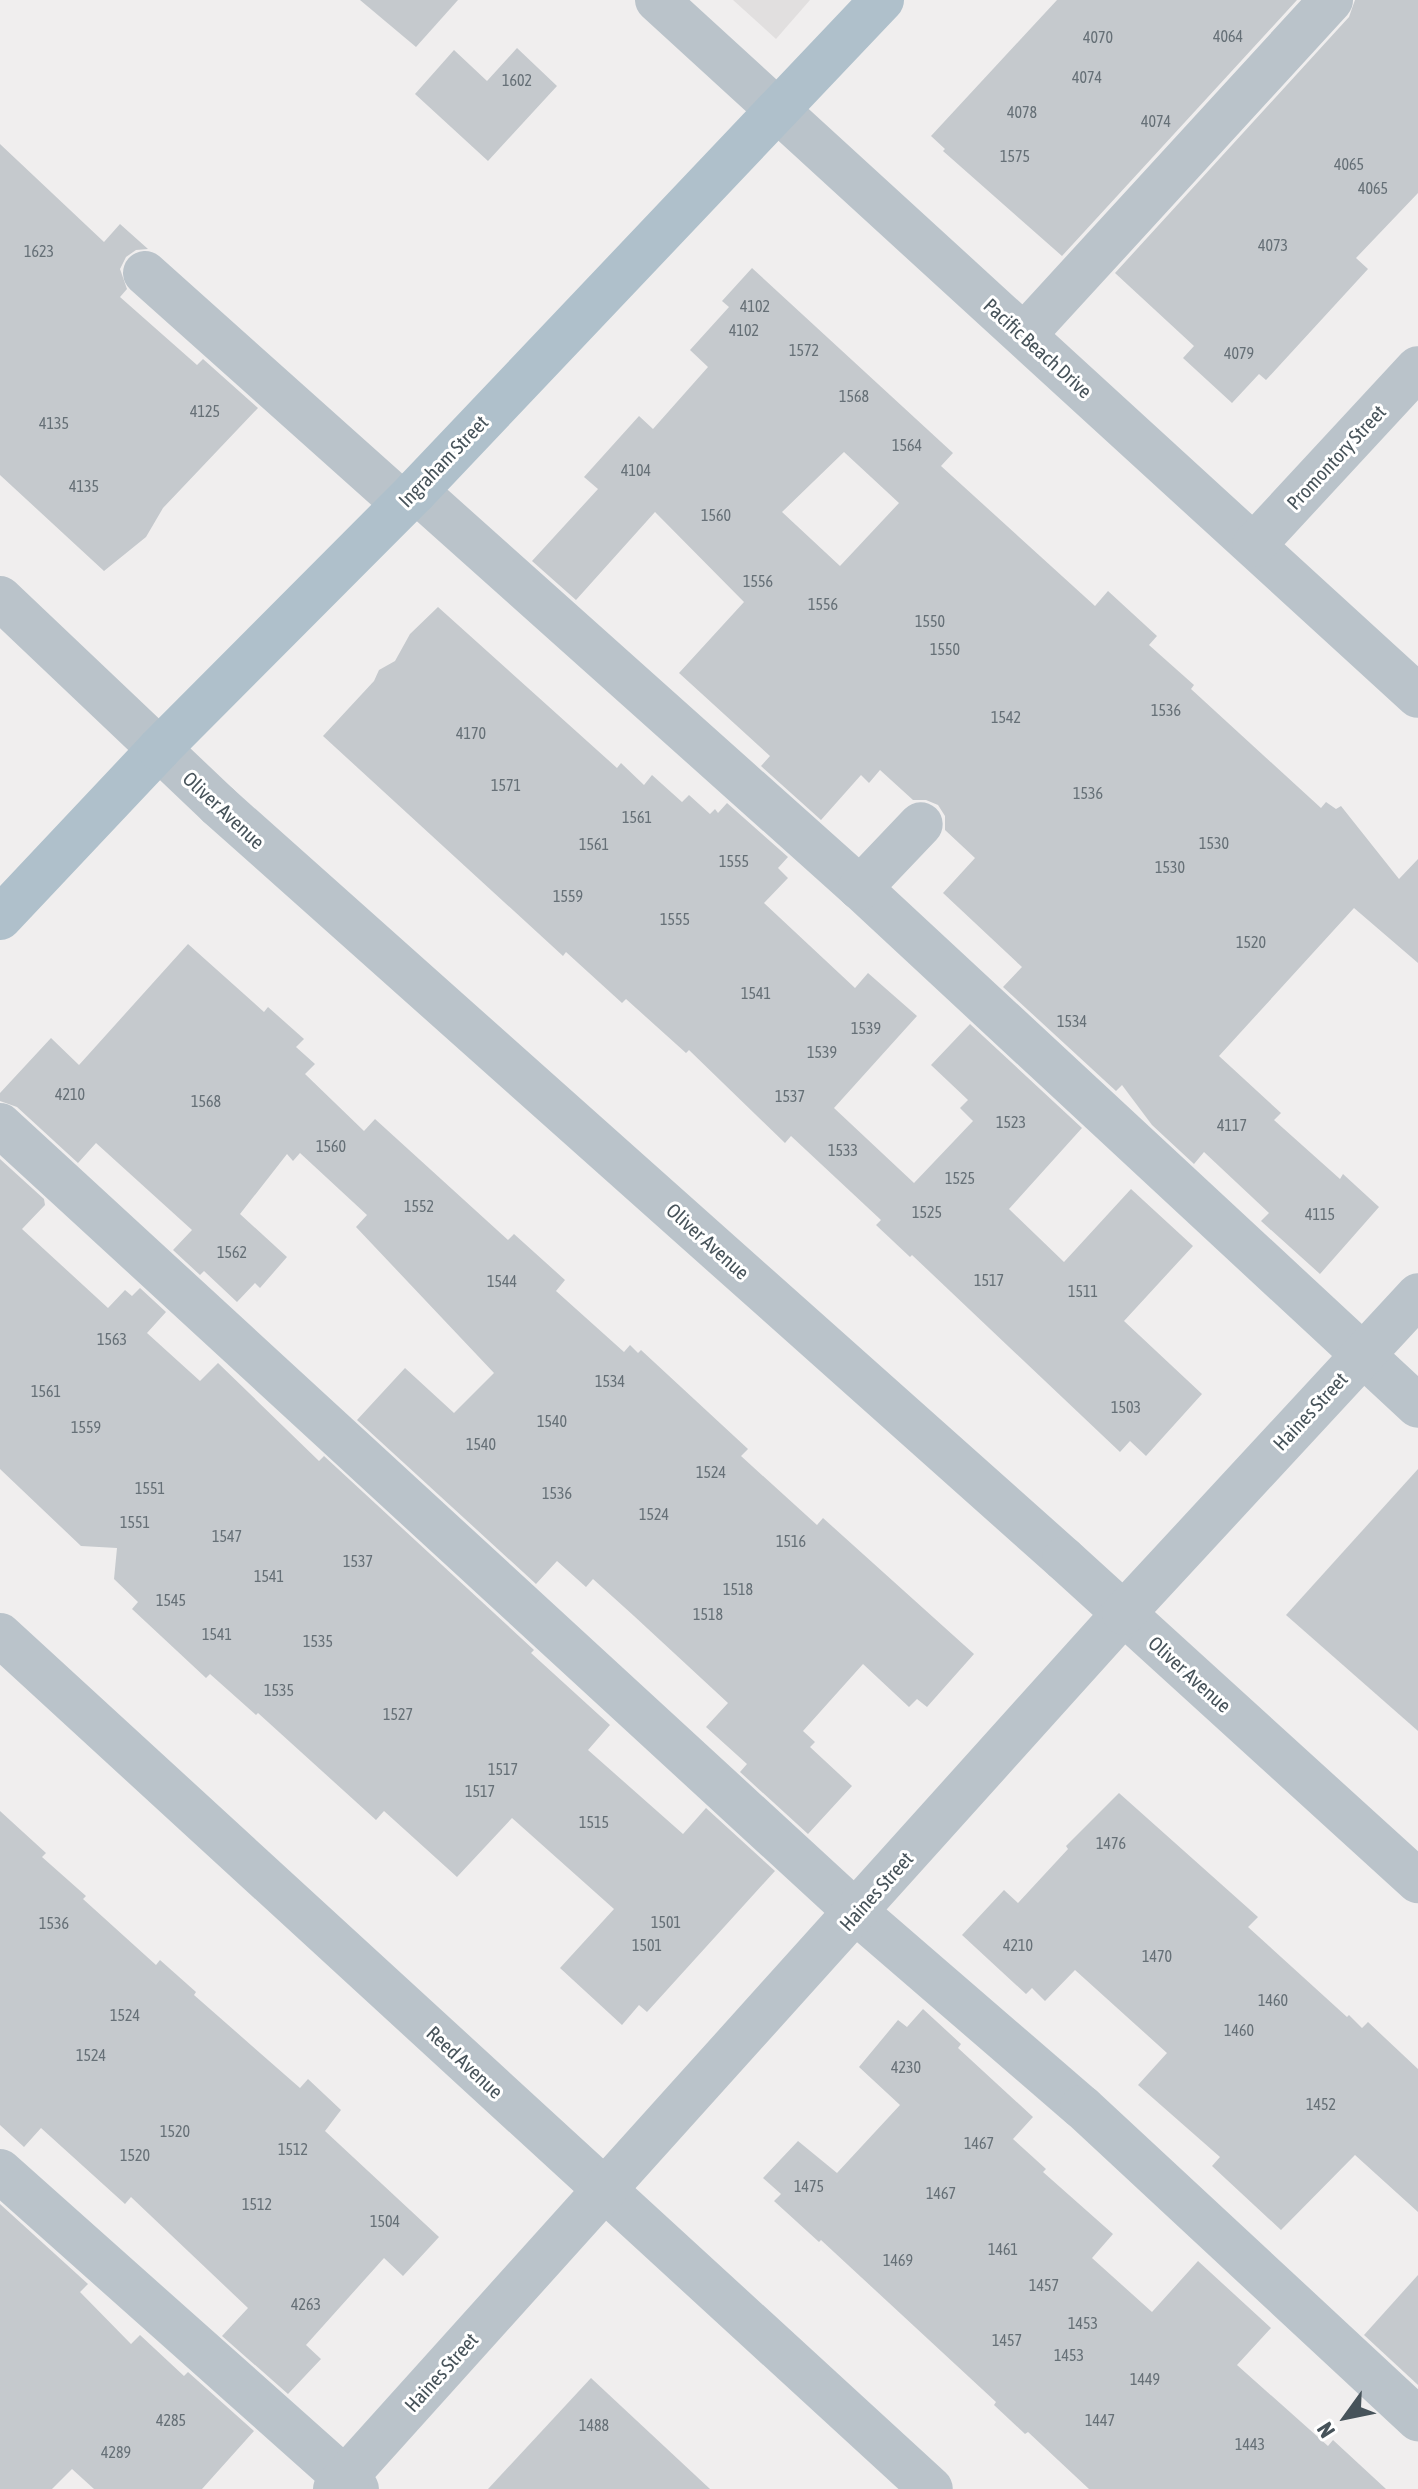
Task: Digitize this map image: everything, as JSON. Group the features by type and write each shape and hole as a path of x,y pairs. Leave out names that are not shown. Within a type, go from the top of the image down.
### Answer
{"main road":[{"name":"Ingraham Street","path":"0,918 159,749 410,497 779,112 882,0"}],"street":[{"name":"Pacific Beach Drive","path":"657,0 1418,696"},
{"path":"1025,334 1331,0"},
{"path":"145,273 410,497 860,888 1418,1406"},
{"name":"Promontory Street","path":"1254,545 1418,368"},
{"name":"Oliver Avenue","path":"0,598 218,805 1124,1613 1418,1881"},
{"path":"860,888 921,824"},
{"path":"0,1125 857,1913 1082,2107 1418,2419"},
{"name":"Haines Street","path":"346,2485 1124,1613 1418,1295"},
{"name":"Reed Avenue","path":"0,1635 931,2489"},
{"path":"0,2171 346,2485"}],"shaded area":[{"path":"733,0 810,0 776,39"}],"building":[{"path":"360,0 458,0 416,47"},
{"path":"1057,0 1297,0 1062,256 943,151 945,149 931,136"},
{"path":"1355,0 1418,0 1418,193 1356,258 1368,269 1266,380 1259,374 1232,403 1183,358 1194,346 1115,273 1349,17"},
{"path":"517,48 557,86 488,161 415,94 454,50 487,81"},
{"path":"0,144 104,242 120,224 148,249 136,250 126,257 120,269 127,289 120,297 197,365 203,359 258,408 163,508 146,537 104,571 0,475"},
{"path":"752,268 953,453 941,466 1095,606 1108,591 1157,636 1149,645 1194,685 1191,689 1321,808 1326,802 1336,809 1341,806 1399,879 1418,859 1418,963 1354,908 1219,1056 1281,1113 1274,1120 1340,1179 1343,1174 1379,1207 1320,1274 1261,1221 1269,1213 1204,1152 1194,1164 1152,1125 1122,1085 1116,1091 1003,987 1022,967 943,893 975,858 945,830 945,816 938,805 926,800 913,800 880,770 869,783 861,775 821,820 761,766 770,756 679,673 744,602 655,512 576,600 532,561 598,489 584,477 639,416 653,429 708,367 690,350 729,307 722,301","holes":["844,452 899,503 840,566 782,512"]},
{"path":"438,607 617,768 621,763 644,785 652,775 682,802 689,795 710,814 715,809 718,813 727,803 788,857 778,868 788,878 764,903 855,988 868,973 917,1016 834,1108 914,1183 973,1121 960,1108 968,1100 931,1065 970,1024 1082,1128 1009,1209 1064,1262 1131,1189 1193,1246 1124,1321 1202,1394 1146,1456 1130,1441 1120,1452 912,1255 910,1257 876,1225 881,1220 791,1136 785,1143 689,1050 686,1053 626,999 622,1003 566,952 563,956 323,736 374,681 379,670 395,661 410,634"},
{"path":"188,944 264,1012 268,1007 304,1039 296,1047 315,1064 305,1074 364,1131 375,1119 508,1240 514,1234 565,1280 556,1291 624,1352 630,1345 638,1353 641,1350 748,1449 741,1456 817,1525 823,1518 974,1654 927,1707 917,1699 909,1707 863,1664 803,1731 815,1742 810,1747 852,1786 808,1834 740,1772 747,1764 706,1727 728,1703 634,1616 593,1579 586,1587 557,1561 536,1584 357,1420 405,1368 454,1413 494,1373 356,1227 367,1215 300,1153 293,1161 287,1154 240,1214 287,1257 260,1288 255,1283 237,1302 204,1271 200,1275 173,1250 192,1230 96,1143 78,1163 17,1107 0,1101 0,1093 51,1038 79,1065"},
{"path":"0,1159 44,1199 45,1205 22,1229 108,1308 125,1290 132,1296 140,1288 166,1312 147,1333 200,1381 218,1363 319,1461 324,1456 534,1650 531,1653 610,1725 588,1750 683,1834 706,1808 775,1871 647,2012 639,2005 622,2025 560,1968 614,1909 512,1818 457,1877 384,1811 376,1820 258,1713 256,1715 210,1674 206,1678 132,1609 138,1602 114,1579 117,1548 81,1546 0,1469"},
{"path":"1418,1469 1418,1731 1286,1615"},
{"path":"1119,1793 1258,1917 1248,1927 1347,2017 1349,2015 1362,2028 1368,2022 1418,2069 1418,2212 1355,2155 1281,2230 1212,2166 1220,2157 1138,2085 1167,2053 1075,1970 1045,2001 1032,1988 1026,1994 962,1935 1004,1890 1018,1903 1068,1849 1066,1846"},
{"path":"0,1811 46,1853 42,1857 86,1896 83,1899 156,1965 160,1960 196,1992 194,1995 300,2088 308,2079 341,2110 325,2131 439,2237 403,2276 384,2258 306,2345 321,2359 288,2394 222,2336 248,2308 131,2197 125,2204 41,2128 24,2147 0,2125"},
{"path":"923,2009 961,2044 958,2048 1033,2117 1013,2139 1046,2169 1043,2172 1113,2234 1092,2258 1152,2312 1198,2261 1271,2328 1237,2365 1328,2446 1333,2440 1386,2489 1089,2489 1028,2432 1025,2434 994,2405 996,2402 821,2240 819,2242 774,2201 781,2194 763,2178 798,2141 837,2173 900,2105 859,2067 898,2020 907,2027"},
{"path":"0,2204 88,2284 80,2292 131,2344 140,2335 184,2376 188,2372 254,2431 202,2489 94,2489 72,2469 52,2489 0,2489"},
{"path":"1418,2275 1418,2385 1364,2335"},
{"path":"591,2378 710,2489 488,2489"}]}
